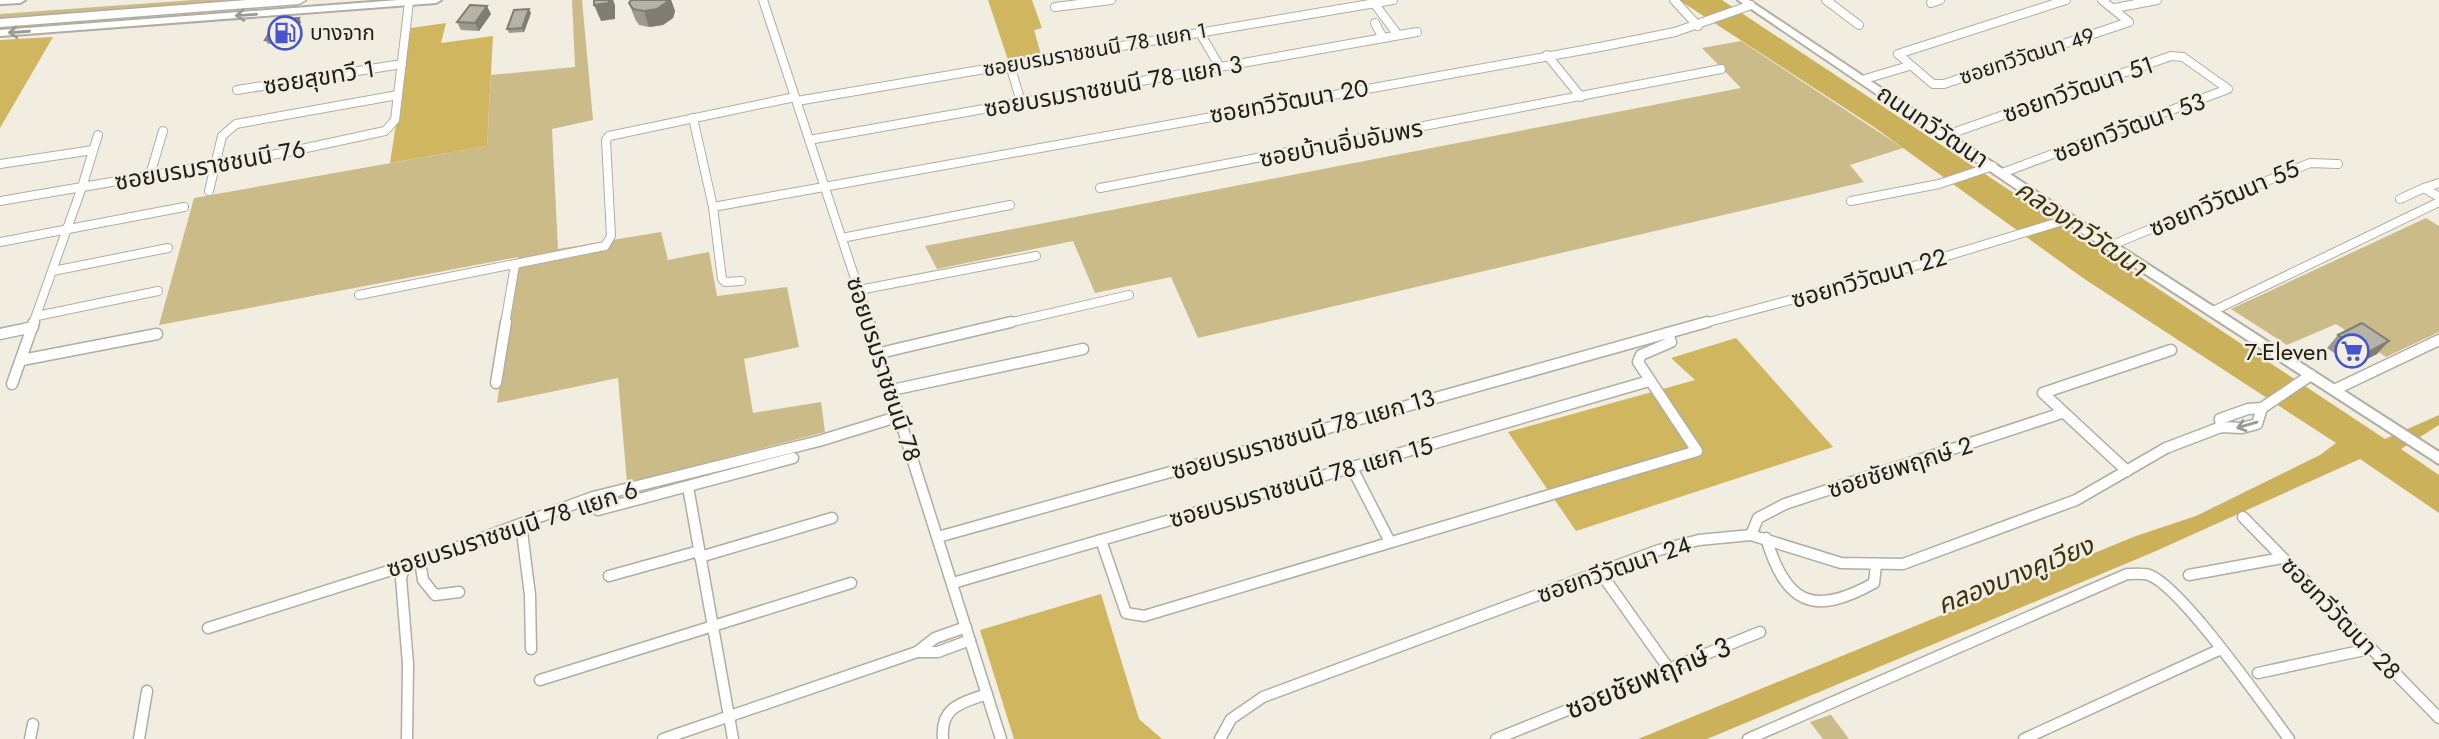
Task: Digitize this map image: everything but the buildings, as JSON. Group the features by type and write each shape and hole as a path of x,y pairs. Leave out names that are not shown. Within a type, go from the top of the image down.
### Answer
{"highway":[{"path":"0,10 144,0"},
{"path":"0,23 299,0"}],"main road":[{"path":"0,1 20,0"},
{"path":"0,33 436,0"},
{"name":"ถนนทวีวัฒนา","path":"1746,1 1947,135 2063,221 2112,245 2439,459"}],"street":[{"name":"ซอยบรมราชชนนี 78","path":"763,0 892,390 1001,739"},
{"path":"1055,7 1111,0"},
{"name":"ซอยบรมราชชนนี 78 แยก 1","path":"515,265 606,246 611,236 606,140 612,134 796,99 1394,0"},
{"path":"1674,0 1702,25"},
{"path":"1826,0 1858,25"},
{"path":"1931,3 1940,0"},
{"name":"ซอยทวีวัฒนา 49","path":"2066,0 1898,54 1933,84 1944,84 2129,22 2102,0"},
{"name":"ซอยทวีวัฒนา 49","path":"2115,8 2157,0"},
{"name":"ซอยทวีวัฒนา 20","path":"713,207 1702,25 1737,11 1746,1"},
{"name":"ซอยบรมราชชนนี 76","path":"12,384 82,187 214,165 385,131 395,120 409,2"},
{"path":"1374,3 1398,36"},
{"path":"1375,23 1384,38"},
{"name":"ซอยบรมราชชนนี 78 แยก 3","path":"809,140 1417,32"},
{"path":"1200,33 1220,67"},
{"path":"1547,55 1581,97"},
{"name":"ซอยทวีวัฒนา 51","path":"1947,135 2171,56 2183,57 2206,72"},
{"name":"ซอยสุขทวี 1","path":"237,90 402,64"},
{"path":"1010,65 1021,102"},
{"path":"1865,79 1909,66"},
{"name":"ซอยบ้านอิ่มอัมพร","path":"1100,188 1721,69"},
{"name":"ซอยทวีวัฒนา 53","path":"1992,170 2227,92 2225,86 2206,72"},
{"path":"209,191 222,136 236,124 398,95"},
{"path":"693,118 713,207 722,279 725,282 741,281"},
{"path":"150,175 163,131"},
{"path":"0,201 82,187 98,135"},
{"path":"0,164 93,150"},
{"name":"ซอยทวีวัฒนา 55","path":"2112,245 2310,163 2338,164"},
{"path":"1851,201 1939,184 1992,170"},
{"path":"2400,198 2439,183"},
{"path":"2213,311 2439,200 2424,188"},
{"path":"842,239 1010,205"},
{"path":"0,242 184,207"},
{"name":"ซอยทวีวัฒนา 22","path":"1668,333 2063,221"},
{"path":"52,271 168,248"},
{"path":"859,290 1036,256"},
{"path":"359,295 515,265 496,383"},
{"path":"37,316 158,291"},
{"path":"880,353 1129,295"},
{"path":"0,334 33,327"},
{"path":"1101,540 1126,613 1143,616 1697,451 1649,381 1639,358 1671,342 1668,333"},
{"name":"ซอยบรมราชชนนี 78 แยก 13","path":"938,537 1668,333"},
{"path":"22,360 157,334"},
{"path":"2334,390 2439,340"},
{"path":"892,390 1083,349"},
{"path":"2127,471 2043,393 2171,350"},
{"name":"ซอยทวีวัฒนา 24","path":"2221,427 2220,419 2266,405 2311,375"},
{"name":"ซอยบรมราชชนนี 78 แยก 15","path":"953,583 1649,381"},
{"name":"ซอยทวีวัฒนา 24","path":"1220,739 1223,726 1240,710 1263,697 1659,550 1699,540 1751,535 1841,563 1876,565 1920,560 2076,500 2166,447 2221,427 2242,428 2257,424 2266,405"},
{"name":"ซอยชัยพฤกษ์ 2","path":"1751,535 1758,518 1785,504 2062,413"},
{"name":"ซอยบรมราชชนนี 78 แยก 6","path":"208,628 420,561 593,497 819,441 900,416"},
{"path":"598,510 793,458"},
{"path":"1352,468 1390,542"},
{"path":"688,487 733,739"},
{"name":"ซอยทวีวัฒนา 28","path":"2243,517 2439,718"},
{"path":"608,576 832,518"},
{"path":"521,524 530,595 531,649"},
{"path":"1766,538 1772,563 1788,591 1816,605 1833,603 1874,583 1876,565"},
{"path":"2189,575 2283,558"},
{"path":"420,561 423,580 435,594 446,596 459,593"},
{"path":"405,566 401,578 408,664 407,739"},
{"path":"1600,572 1669,669"},
{"path":"1748,739 2127,574 2148,575 2170,592 2221,649 2288,739"},
{"path":"540,680 713,629 851,583"},
{"path":"663,739 917,652 935,638 966,627"},
{"name":"ซอยชัยพฤกษ์ 3","path":"1496,739 1760,632"},
{"path":"917,652 938,652 970,640"},
{"path":"2024,739 2221,649"},
{"path":"2258,673 2369,649"},
{"path":"139,739 147,691"},
{"path":"943,739 941,718 945,711 987,694"},
{"path":"30,739 33,724"}],"shaded area":[{"path":"193,0 268,0 0,20 0,14"},
{"path":"572,0 582,0 593,120 552,129 558,249 661,232 668,260 709,252 717,296 787,287 799,347 744,359 753,413 821,402 825,432 627,483 618,378 497,403 518,257 159,325 194,198 487,146 491,75 575,67"},
{"path":"988,0 1032,0 1042,28 1034,30 1041,55 1008,60"},
{"path":"1679,0 1722,0 2385,439 2439,415 2439,425 2401,449 2439,475 2439,513 2360,459 2156,551 1707,739 1638,739 2136,536 2196,516 2320,455 2336,443 2083,278 1874,127"},
{"path":"446,23 441,43 493,36 487,146 390,163 411,28"},
{"path":"53,37 0,128 0,40"},
{"path":"1741,41 1903,148 1850,165 1864,182 1198,338 1171,277 1095,293 1073,241 937,269 925,246 1741,88 1702,48"},
{"path":"2426,218 2439,226 2439,332 2386,357 2336,324 2287,345 2231,309"},
{"path":"1736,338 1833,447 1576,531 1508,432 1695,380 1671,358"},
{"path":"1101,594 1139,719 1162,739 1014,739 980,630"},
{"path":"1831,715 1849,739 1823,739 1810,722"}],"place":[{"name":"บางจาก","path":"285,33"},
{"name":"7-Eleven","path":"2352,351"}],"water label":[{"name":"คลองทวีวัฒนา","path":"2081,228"},
{"name":"คลองบางคูเวียง","path":"2015,575"}]}
